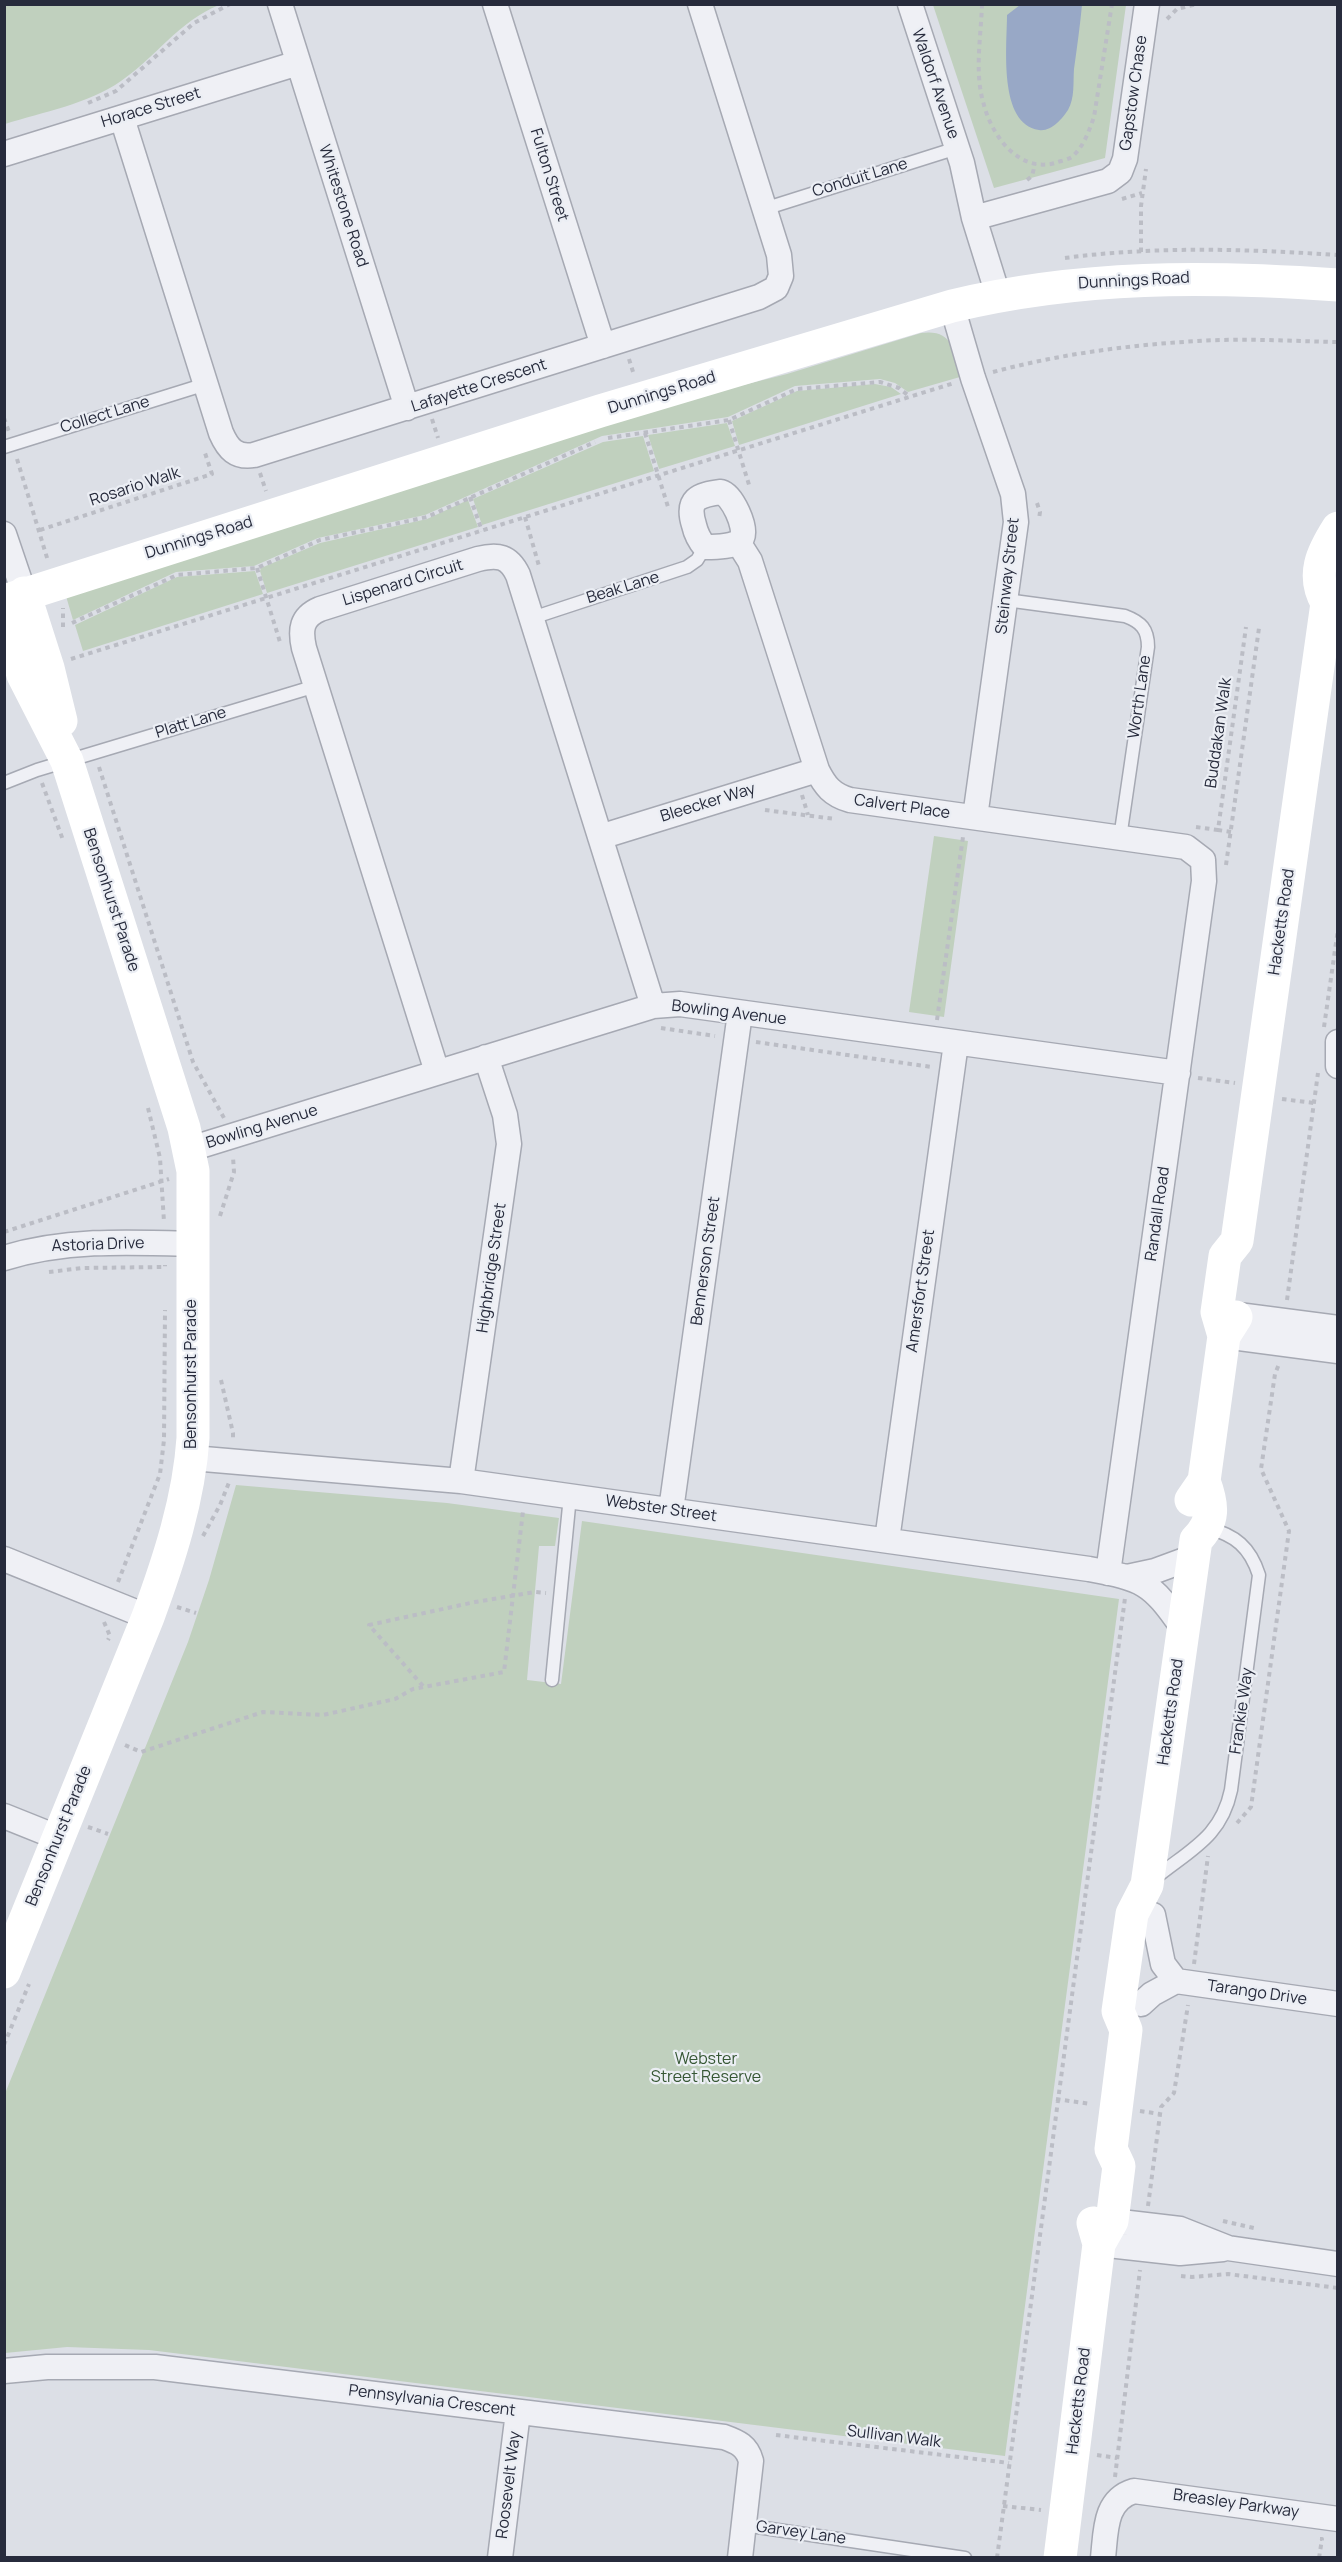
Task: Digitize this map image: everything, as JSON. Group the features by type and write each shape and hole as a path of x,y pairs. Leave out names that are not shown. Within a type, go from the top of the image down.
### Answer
{"street":[{"name":"Whitestone Road","path":"280,4 407,408"},
{"name":"Fulton Street","path":"495,4 603,346"},
{"name":"Lafayette Crescent","path":"122,118 225,442 228,448 240,456 254,455 759,297 776,288 782,266 700,4"},
{"name":"Waldorf Avenue","path":"910,4 1006,294"},
{"name":"Gapstow Chase","path":"981,216 1108,181 1120,172 1125,159 1147,4"},
{"name":"Horace Street","path":"4,154 298,63"},
{"name":"Dunnings Road","path":"11,601 60,597 600,411 952,306 1006,294 1079,283 1164,278 1338,285"},
{"name":"Steinway Street","path":"952,306 970,382 1015,508 1016,529 967,827"},
{"name":"Calvert Place","path":"705,547 697,536 690,513 691,506 696,499 721,492 732,498 743,530 742,538 738,542 750,561 806,772 840,797 967,827 1120,838 1186,847 1201,857"},
{"name":"Hacketts Road","path":"1060,2558 1101,2228 1099,2161 1111,2149 1134,2017 1118,2011 1132,1914 1150,1900 1182,1627 1199,1542 1187,1529 1191,1499 1204,1481 1226,1321 1225,1256 1237,1241 1334,601 1318,588 1323,551 1338,528"},
{"name":"Bensonhurst Parade","path":"4,534 11,601 23,675 66,761 192,1160 193,1238 192,1458 187,1486 148,1617 4,1972"},
{"path":"705,547 738,542"},
{"name":"Lispenard Circuit","path":"437,1072 302,637 304,622 309,615 320,609 478,559 496,555 508,560 518,575 653,1016"},
{"name":"Bensonhurst Parade","path":"11,601 48,668 63,729 66,761"},
{"name":"Bleecker Way","path":"600,837 806,772"},
{"name":"Randall Road","path":"1118,1575 1178,1073 1205,871 1201,857"},
{"name":"Bowling Avenue","path":"192,1160 437,1072 486,1057 653,1016 680,1004 1178,1073"},
{"name":"Bennerson Street","path":"671,1510 741,1013"},
{"name":"Amersfort Street","path":"886,1540 945,1041"},
{"path":"1338,1042 1336,1057 1338,1066"},
{"name":"Highbridge Street","path":"461,1481 509,1144 505,1115 486,1057"},
{"name":"Astoria Drive","path":"4,1258 72,1244 193,1238"},
{"path":"1226,1321 1338,1328"},
{"path":"1226,1321 1338,1351"},
{"name":"Webster Street","path":"192,1458 461,1481 1118,1575 1150,1587 1164,1600 1182,1627"},
{"name":"Webster Street","path":"1118,1575 1155,1570 1199,1542"},
{"path":"4,1559 148,1617"},
{"path":"4,1816 59,1838"},
{"path":"1134,2017 1152,1994 1176,1981 1163,1964 1150,1900"},
{"name":"Tarango Drive","path":"1176,1981 1338,2004"},
{"path":"1101,2228 1179,2229 1228,2248 1338,2264"},
{"name":"Pennsylvania Crescent","path":"4,2372 47,2367 155,2367 724,2437 741,2444 751,2461 740,2558"},
{"name":"Roosevelt Way","path":"500,2558 518,2412"},
{"name":"Breasley Parkway","path":"1103,2558 1111,2508 1121,2496 1134,2491 1338,2519"}],"lane":[{"name":"Conduit Lane","path":"764,209 960,155"},
{"name":"Collect Lane","path":"8,446 206,384"},
{"name":"Beak Lane","path":"532,618 687,567 697,560 705,547"},
{"name":"Worth Lane","path":"1006,600 1125,616 1142,624 1146,631 1148,647 1120,838"},
{"name":"Platt Lane","path":"4,783 66,761 316,686"},
{"path":"552,1680 570,1496"},
{"name":"Frankie Way","path":"1150,1900 1218,1825 1227,1809 1231,1790 1259,1575 1243,1545 1228,1533 1199,1542"},
{"name":"Garvey Lane","path":"744,2526 966,2558"}],"path":[{"path":"79,106 116,91 194,23 230,4"},
{"path":"982,4 979,80 983,105 998,136 1008,148 1025,161 1035,164 1051,164 1070,158 1082,146 1094,117 1112,4"},
{"path":"1022,183 1032,176 1035,164"},
{"path":"48,668 83,655 909,397 1071,355 1157,344 1241,340 1336,342"},
{"path":"72,623 177,575 257,568 320,540 427,516 603,438 729,420 796,389 880,382 899,388 909,397"},
{"path":"970,382 999,382"},
{"path":"4,418 8,446 40,530 60,597 61,638"},
{"path":"729,420 752,495"},
{"path":"645,433 671,516"},
{"name":"Rosario Walk","path":"40,530 212,474 204,448"},
{"path":"470,497 481,530"},
{"path":"1036,501 1040,512 1038,523"},
{"path":"257,568 266,598"},
{"name":"Buddakan Walk","path":"1231,832 1218,830 1246,627"},
{"path":"64,845 66,761"},
{"path":"66,761 193,1062 222,1111"},
{"path":"806,772 808,815"},
{"path":"760,809 841,820"},
{"path":"929,1078 941,1068 967,827"},
{"path":"653,1016 737,1039 941,1068"},
{"path":"146,1102 156,1140 162,1182 193,1238"},
{"path":"4,1232 162,1182 192,1160 244,1156"},
{"path":"45,1272 82,1268 165,1267 193,1238 220,1216 234,1172"},
{"path":"220,1378 233,1433"},
{"path":"233,1440 244,1441"},
{"path":"125,1745 141,1752 263,1712 323,1714 395,1699 408,1690 424,1686 504,1672 523,1511"},
{"path":"424,1686 369,1625 447,1607 535,1592 561,1594"},
{"path":"1215,2218 1257,2228"},
{"path":"1140,2271 1152,2272"},
{"path":"1174,2275 1192,2277 1228,2274 1338,2288"},
{"name":"Sullivan Walk","path":"776,2435 1009,2463"},
{"path":"1003,2506 1066,2513"},
{"path":"1312,2538 1322,2539 1319,2558"}],"green space":[{"path":"5,4 219,5 192,20 134,72 108,89 80,102 5,124"},
{"path":"933,5 1126,5 1105,158 994,188"},
{"path":"921,333 939,334 950,342 962,373 960,377 908,392 895,383 880,379 795,386 728,417 602,436 425,515 318,538 254,566 176,572 73,620 66,596 639,411 787,374"},
{"path":"875,384 891,387 901,394 739,445 732,421 797,391"},
{"path":"727,423 735,446 659,469 648,435"},
{"path":"643,436 654,471 482,525 473,499 603,442"},
{"path":"468,500 478,527 267,593 261,568 320,543 427,519"},
{"path":"255,571 263,594 83,651 75,625 177,577"},
{"path":"934,836 968,841 944,1017 909,1012"},
{"name":"Webster Street Reserve","path":"236,1485 447,1503 559,1518 555,1546 539,1546 527,1680 561,1684 582,1521 1119,1599 1005,2456 149,2350 67,2347 5,2353 4,2096 188,1642 209,1580"}],"water":[{"path":"1020,5 1082,5 1073,95 1068,110 1048,129 1039,130 1026,125 1017,114 1011,99 1006,63 1007,15"}]}
